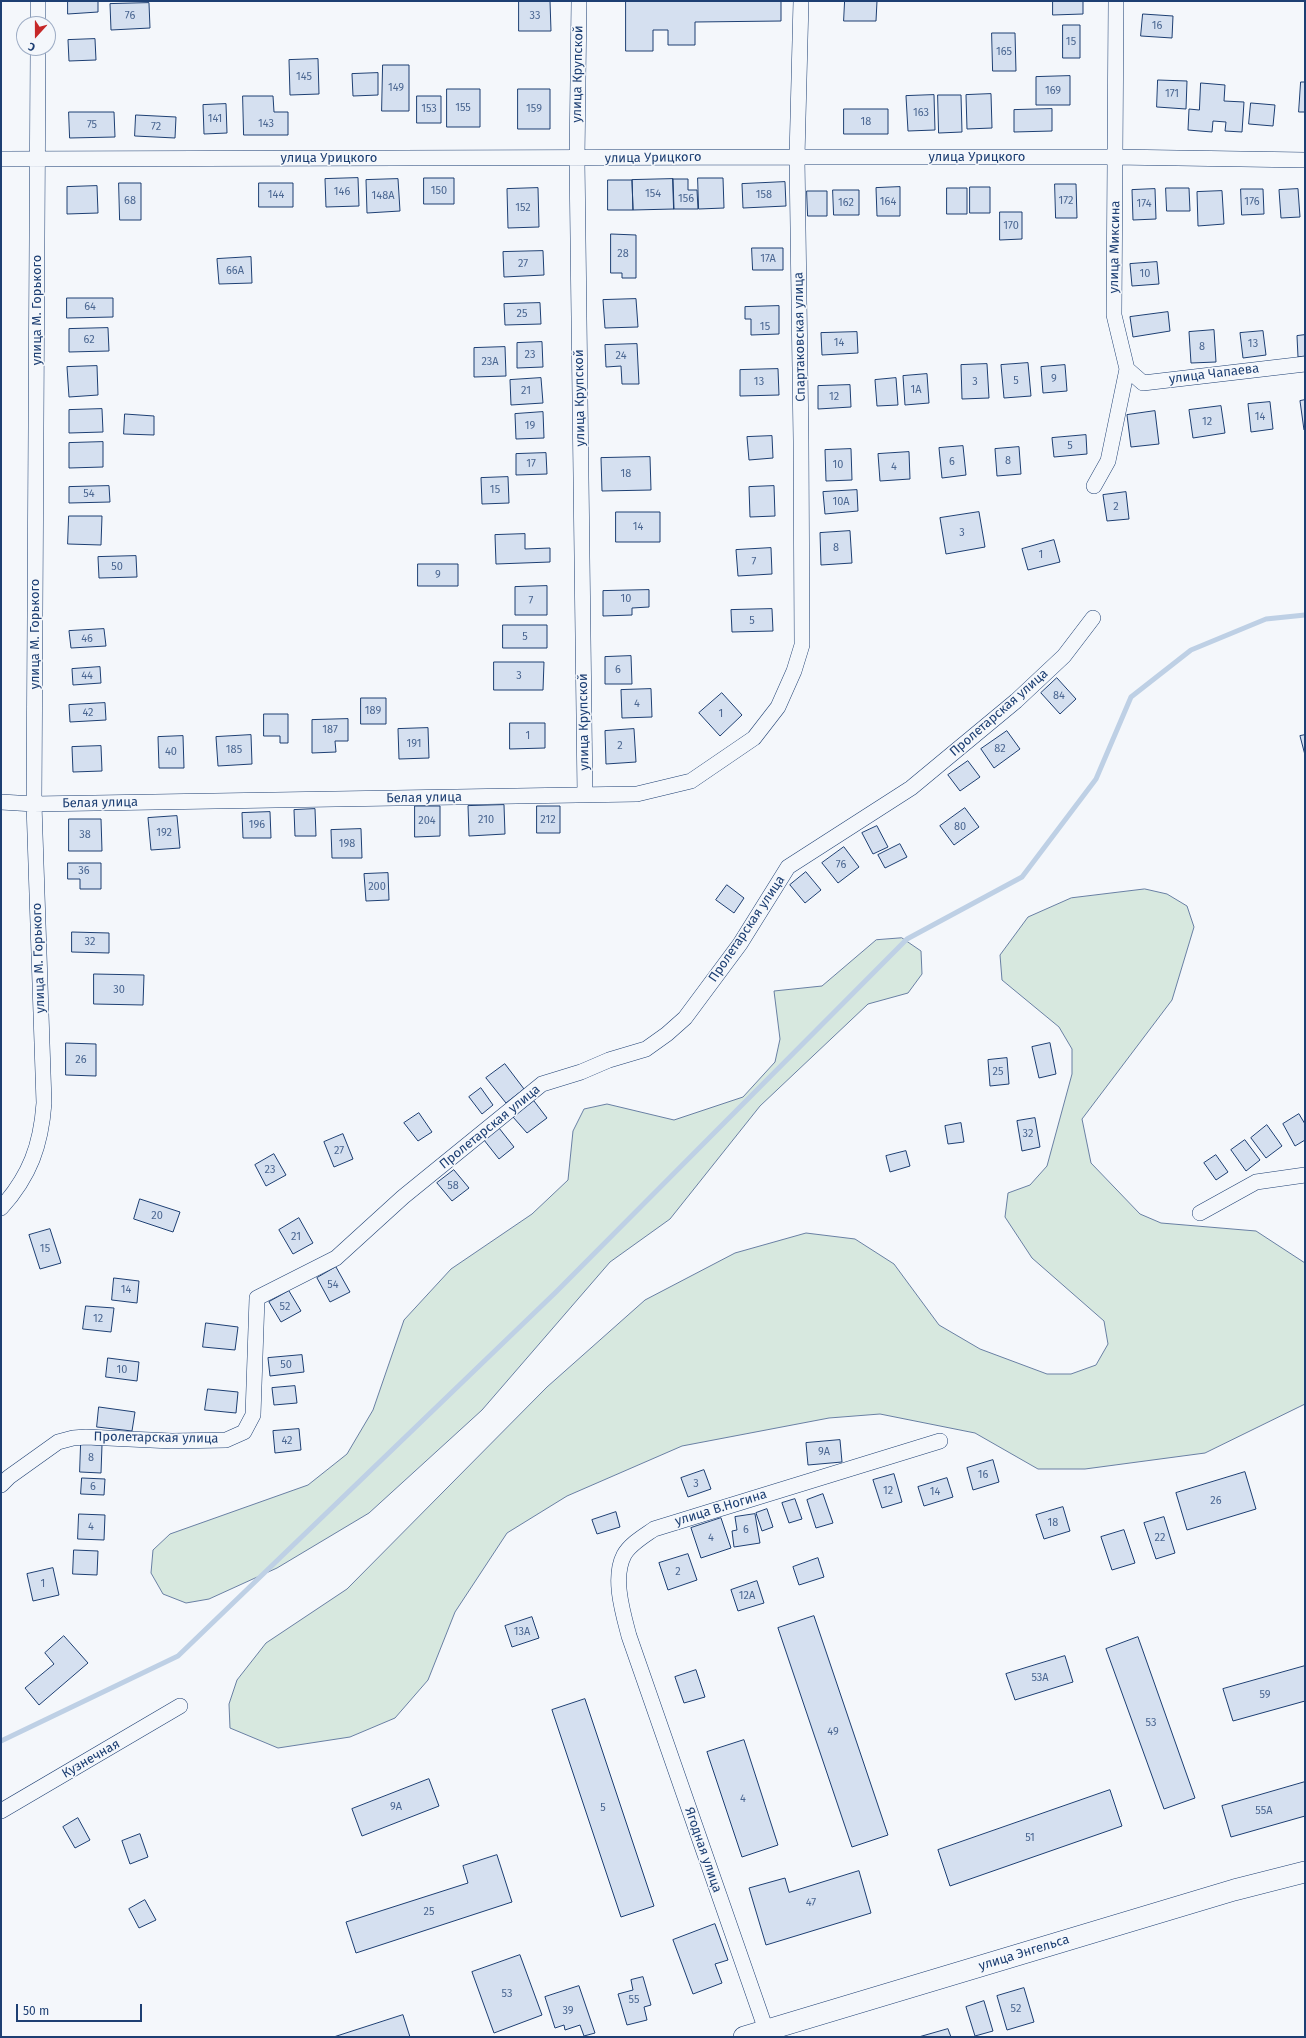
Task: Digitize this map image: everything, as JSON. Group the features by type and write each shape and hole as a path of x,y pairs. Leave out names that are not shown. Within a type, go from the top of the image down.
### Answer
{"main road":[{"name":"улица Энгельса","path":"744,2037 1226,1892 1305,1872"}],"street":[{"path":"38,1 38,16"},
{"name":"улица Крупской","path":"579,1 577,159 585,795"},
{"name":"Спартаковская улица","path":"794,671 802,645 803,615 797,157 801,1"},
{"name":"улица Миксина","path":"1094,486 1108,461 1127,369 1114,315 1116,1"},
{"name":"улица М. Горького","path":"1,1208 26,1177 42,1130 44,1110 34,804 38,56"},
{"name":"улица Урицкого","path":"1,160 38,158 577,159 1114,157 1305,160"},
{"name":"улица Чапаева","path":"1127,369 1143,383 1305,364"},
{"name":"Пролетарская улица","path":"1,1485 9,1477 58,1442 73,1438 86,1437 172,1441 226,1440 244,1432 253,1415 257,1298 336,1258 403,1197 542,1084 581,1072 609,1060 646,1049 667,1034 685,1018 740,944 788,867 911,788 1016,701 1064,656 1093,618"},
{"name":"Белая улица","path":"1,802 34,804 637,794 691,781 754,738 778,707 794,671"},
{"path":"1200,1213 1256,1182 1305,1175"},
{"name":"улица В.Ногина","path":"640,1670 620,1601 618,1580 624,1555 638,1540 654,1529 940,1441"},
{"name":"Ягодная улица","path":"640,1670 766,2030"},
{"name":"Кузнечная","path":"1,1811 180,1706"}],"shaded area":[{"path":"1145,889 1167,894 1187,906 1194,927 1172,1000 1082,1119 1091,1163 1140,1214 1161,1223 1256,1231 1305,1263 1305,1404 1205,1453 1085,1469 1038,1469 975,1433 880,1414 829,1418 682,1446 567,1496 507,1533 455,1612 428,1680 395,1718 350,1737 278,1748 230,1728 229,1704 237,1680 266,1643 347,1589 547,1387 645,1300 735,1253 806,1233 855,1239 894,1264 939,1325 980,1349 1047,1374 1071,1374 1096,1365 1108,1344 1104,1321 1032,1258 1005,1217 1008,1193 1030,1185 1047,1166 1072,1074 1072,1049 1059,1027 1002,980 1000,955 1028,917 1071,898"},
{"path":"902,938 921,951 922,974 908,993 868,1004 760,1106 670,1219 610,1262 482,1410 369,1513 277,1568 209,1599 186,1603 163,1594 151,1573 153,1550 170,1534 308,1485 347,1454 373,1410 404,1320 451,1269 532,1214 568,1180 573,1131 584,1109 607,1104 674,1120 743,1097 775,1062 780,1039 774,991 822,986 876,940"}],"building":[{"path":"68,1 98,1 98,12 68,14"},
{"path":"519,1 550,1 551,31 519,31"},
{"path":"626,1 781,1 781,21 695,22 695,45 668,45 668,30 653,30 653,51 626,51"},
{"path":"845,1 877,1 876,21 844,21"},
{"path":"1053,1 1083,1 1083,14 1053,15"},
{"path":"149,3 150,28 111,30 110,4"},
{"path":"1143,14 1173,16 1172,38 1141,36"},
{"path":"1063,25 1080,25 1080,58 1063,58"},
{"path":"992,33 1015,33 1016,71 993,71"},
{"path":"95,39 96,60 69,61 68,40"},
{"path":"318,59 319,94 290,95 289,60"},
{"path":"383,65 409,65 409,111 382,111"},
{"path":"378,73 378,95 353,96 352,74"},
{"path":"1070,76 1070,105 1036,105 1036,77"},
{"path":"1158,80 1187,81 1186,109 1157,107"},
{"path":"1301,82 1305,82 1305,112 1299,112"},
{"path":"1201,83 1225,85 1224,101 1244,102 1242,132 1225,131 1226,122 1213,121 1212,132 1188,130 1189,109 1199,110"},
{"path":"447,89 480,89 480,127 447,127"},
{"path":"518,89 550,89 550,129 518,129"},
{"path":"991,94 992,128 967,129 966,95"},
{"path":"934,95 935,130 908,131 906,96"},
{"path":"938,95 961,95 962,132 939,133"},
{"path":"243,96 273,96 274,112 288,112 288,135 244,135"},
{"path":"417,96 441,96 441,123 417,123"},
{"path":"1251,103 1275,105 1273,126 1249,124"},
{"path":"226,104 227,133 204,134 203,105"},
{"path":"844,109 888,109 888,134 844,134"},
{"path":"1052,109 1052,131 1014,132 1014,110"},
{"path":"69,112 114,112 115,137 70,138"},
{"path":"136,115 176,117 175,138 135,136"},
{"path":"358,178 359,206 326,207 325,179"},
{"path":"424,178 454,178 454,204 424,204"},
{"path":"698,178 723,178 724,208 699,209"},
{"path":"398,179 400,211 367,213 366,180"},
{"path":"673,179 688,179 688,190 697,190 698,209 674,209"},
{"path":"673,179 674,209 633,210 632,180"},
{"path":"608,180 632,180 633,210 608,210"},
{"path":"785,182 786,206 743,208 742,184"},
{"path":"119,183 141,183 141,220 120,220"},
{"path":"259,183 293,183 293,207 259,207"},
{"path":"1055,184 1076,184 1077,218 1056,218"},
{"path":"97,186 98,213 67,214 67,187"},
{"path":"900,187 900,216 877,216 876,188"},
{"path":"970,187 990,187 990,213 970,213"},
{"path":"538,188 539,227 508,228 507,189"},
{"path":"947,188 967,188 967,214 947,214"},
{"path":"1166,188 1189,188 1190,211 1167,211"},
{"path":"1155,189 1156,219 1133,220 1132,190"},
{"path":"1241,189 1263,189 1264,214 1242,215"},
{"path":"1298,189 1300,217 1281,218 1279,190"},
{"path":"833,190 859,190 859,215 834,215"},
{"path":"807,191 827,191 827,216 808,216"},
{"path":"1222,191 1224,224 1198,226 1197,192"},
{"path":"1000,212 1022,212 1022,239 1000,240"},
{"path":"611,234 636,235 636,278 622,278 622,273 611,273"},
{"path":"752,248 783,248 783,270 753,270"},
{"path":"543,251 544,275 504,277 503,252"},
{"path":"251,257 252,283 219,284 217,259"},
{"path":"1157,262 1159,284 1132,286 1130,264"},
{"path":"67,298 113,298 113,317 67,318"},
{"path":"636,299 638,327 605,328 603,300"},
{"path":"540,303 541,324 505,325 504,304"},
{"path":"779,306 779,334 751,335 751,319 745,319 745,307"},
{"path":"1168,312 1170,331 1133,337 1130,317"},
{"path":"108,328 109,351 69,352 69,329"},
{"path":"1214,330 1216,362 1191,363 1189,332"},
{"path":"1263,331 1266,355 1243,358 1240,333"},
{"path":"857,332 858,353 822,355 821,333"},
{"path":"1305,335 1305,356 1298,357 1297,336"},
{"path":"542,342 543,367 517,368 517,343"},
{"path":"637,344 639,384 622,384 621,366 606,367 605,345"},
{"path":"505,347 506,376 474,377 474,348"},
{"path":"1028,363 1031,396 1004,398 1001,365"},
{"path":"987,364 989,398 962,399 961,365"},
{"path":"1065,365 1067,391 1043,393 1041,367"},
{"path":"97,366 98,395 69,397 67,367"},
{"path":"778,369 779,395 740,396 740,370"},
{"path":"927,374 929,403 905,405 903,376"},
{"path":"541,378 543,403 511,405 510,380"},
{"path":"896,378 898,405 877,406 875,380"},
{"path":"850,385 851,407 818,409 818,386"},
{"path":"1305,400 1305,430 1304,430 1300,401"},
{"path":"1270,402 1273,429 1251,432 1248,404"},
{"path":"1221,406 1225,433 1193,438 1189,410"},
{"path":"102,409 103,432 69,433 69,410"},
{"path":"1155,411 1159,444 1131,447 1127,415"},
{"path":"543,412 544,438 516,439 515,414"},
{"path":"125,414 154,416 154,435 124,434"},
{"path":"1086,435 1087,454 1054,457 1052,438"},
{"path":"772,436 773,458 749,460 747,437"},
{"path":"103,442 103,467 69,468 69,443"},
{"path":"963,446 966,475 942,478 939,448"},
{"path":"1019,447 1021,474 997,476 995,449"},
{"path":"851,449 852,480 826,481 825,450"},
{"path":"909,452 910,479 880,481 878,454"},
{"path":"546,453 547,474 516,475 516,454"},
{"path":"650,457 651,490 602,491 601,458"},
{"path":"508,477 509,503 482,504 481,478"},
{"path":"109,486 110,502 69,503 69,487"},
{"path":"774,486 775,516 750,517 749,487"},
{"path":"857,490 858,511 825,514 823,492"},
{"path":"1126,492 1129,519 1107,521 1103,495"},
{"path":"616,512 660,512 660,542 616,542"},
{"path":"979,512 985,547 946,554 940,518"},
{"path":"69,516 102,516 101,545 68,544"},
{"path":"850,531 852,563 821,565 820,533"},
{"path":"525,534 525,549 550,548 550,562 496,564 495,535"},
{"path":"1054,540 1060,562 1028,570 1022,549"},
{"path":"771,548 772,574 738,576 736,550"},
{"path":"136,556 137,577 99,578 98,557"},
{"path":"418,564 458,564 458,586 418,586"},
{"path":"547,586 547,615 515,615 515,587"},
{"path":"649,590 649,607 632,608 632,615 603,616 603,591"},
{"path":"772,609 773,631 732,632 731,610"},
{"path":"503,625 547,625 547,648 503,648"},
{"path":"104,629 106,646 71,648 69,631"},
{"path":"631,656 632,684 605,684 605,657"},
{"path":"494,662 544,662 543,690 494,690"},
{"path":"100,667 101,683 73,685 72,669"},
{"path":"1057,678 1076,699 1060,714 1041,693"},
{"path":"651,689 652,717 622,718 621,690"},
{"path":"722,693 742,715 720,736 699,713"},
{"path":"361,698 386,698 386,724 361,724"},
{"path":"105,703 106,720 70,722 69,705"},
{"path":"264,714 288,714 288,743 280,743 280,736 264,736"},
{"path":"348,719 348,741 335,741 336,752 312,753 312,720"},
{"path":"510,723 545,723 545,748 510,749"},
{"path":"428,728 429,758 399,759 398,729"},
{"path":"634,729 636,762 606,764 605,731"},
{"path":"1007,731 1020,749 994,768 981,749"},
{"path":"251,735 252,764 218,766 216,737"},
{"path":"1305,735 1305,755 1300,736"},
{"path":"183,736 184,768 159,768 158,737"},
{"path":"101,746 102,771 73,772 72,747"},
{"path":"968,761 980,777 960,791 948,775"},
{"path":"504,805 505,834 469,836 468,806"},
{"path":"415,806 440,806 440,836 415,837"},
{"path":"537,806 560,806 560,833 537,833"},
{"path":"965,808 979,827 954,845 940,826"},
{"path":"315,809 316,836 295,836 294,810"},
{"path":"270,812 271,838 243,838 242,813"},
{"path":"177,816 180,848 151,850 148,818"},
{"path":"69,819 101,819 102,851 69,851"},
{"path":"877,826 888,847 873,854 862,833"},
{"path":"361,829 362,858 332,858 331,830"},
{"path":"900,844 907,857 885,868 878,855"},
{"path":"844,847 859,867 838,883 822,863"},
{"path":"68,863 101,863 101,889 80,889 80,879 68,879"},
{"path":"806,872 821,890 805,903 790,885"},
{"path":"388,873 389,900 366,901 364,874"},
{"path":"727,885 744,898 734,913 716,900"},
{"path":"72,932 109,933 109,953 72,952"},
{"path":"94,974 144,975 143,1005 94,1004"},
{"path":"66,1043 96,1044 96,1076 66,1075"},
{"path":"1050,1043 1056,1074 1039,1078 1032,1047"},
{"path":"1007,1058 1009,1084 990,1086 988,1060"},
{"path":"505,1064 524,1089 506,1103 486,1078"},
{"path":"481,1088 493,1105 482,1114 469,1097"},
{"path":"534,1101 547,1118 527,1133 513,1117"},
{"path":"419,1113 432,1132 418,1141 404,1123"},
{"path":"1299,1114 1305,1124 1305,1140 1295,1146 1283,1124"},
{"path":"1035,1118 1040,1147 1022,1151 1017,1121"},
{"path":"961,1123 964,1142 948,1144 945,1126"},
{"path":"1267,1125 1282,1146 1266,1158 1251,1138"},
{"path":"499,1128 514,1147 499,1159 484,1140"},
{"path":"343,1134 353,1159 334,1167 324,1142"},
{"path":"1245,1140 1260,1160 1246,1171 1231,1150"},
{"path":"906,1151 910,1166 890,1172 886,1156"},
{"path":"274,1154 286,1175 266,1186 255,1165"},
{"path":"1216,1155 1228,1172 1216,1180 1204,1163"},
{"path":"454,1170 469,1188 452,1201 437,1183"},
{"path":"140,1199 180,1212 173,1232 134,1219"},
{"path":"299,1218 313,1243 293,1254 279,1230"},
{"path":"50,1229 61,1263 40,1269 29,1235"},
{"path":"336,1267 350,1292 330,1302 317,1278"},
{"path":"114,1278 139,1281 137,1303 112,1300"},
{"path":"289,1291 301,1311 281,1322 269,1302"},
{"path":"86,1306 114,1308 111,1332 83,1329"},
{"path":"206,1323 238,1327 235,1350 203,1347"},
{"path":"302,1355 304,1372 270,1376 268,1358"},
{"path":"108,1358 139,1362 137,1381 106,1377"},
{"path":"295,1386 297,1403 274,1405 272,1388"},
{"path":"208,1389 238,1392 236,1413 205,1410"},
{"path":"99,1407 135,1412 132,1431 97,1427"},
{"path":"299,1429 301,1450 275,1453 273,1431"},
{"path":"840,1440 842,1462 808,1465 806,1443"},
{"path":"81,1444 102,1445 101,1473 80,1472"},
{"path":"993,1460 999,1482 973,1490 967,1468"},
{"path":"704,1470 711,1489 688,1497 681,1478"},
{"path":"1245,1472 1256,1509 1187,1530 1176,1493"},
{"path":"894,1474 902,1502 882,1508 873,1480"},
{"path":"82,1478 105,1479 104,1495 81,1494"},
{"path":"947,1478 953,1497 924,1506 918,1487"},
{"path":"823,1494 833,1523 816,1528 807,1500"},
{"path":"795,1499 802,1519 789,1523 782,1503"},
{"path":"1063,1507 1070,1531 1044,1539 1036,1515"},
{"path":"767,1509 773,1527 762,1531 756,1513"},
{"path":"616,1512 620,1527 597,1534 592,1520"},
{"path":"79,1514 105,1515 104,1540 78,1539"},
{"path":"755,1514 760,1543 734,1547 732,1531 737,1530 735,1517"},
{"path":"1164,1517 1175,1553 1156,1559 1144,1523"},
{"path":"721,1518 731,1548 701,1558 691,1528"},
{"path":"1124,1530 1135,1563 1112,1570 1101,1537"},
{"path":"74,1550 98,1551 97,1575 73,1574"},
{"path":"688,1554 697,1580 668,1590 659,1563"},
{"path":"818,1558 824,1577 799,1585 793,1567"},
{"path":"53,1568 59,1595 33,1601 27,1574"},
{"path":"757,1581 764,1603 738,1611 731,1590"},
{"path":"814,1616 888,1835 852,1847 778,1628"},
{"path":"532,1617 539,1638 512,1647 505,1626"},
{"path":"64,1636 88,1663 39,1705 25,1688 54,1664 45,1653"},
{"path":"1138,1637 1195,1798 1164,1809 1106,1649"},
{"path":"1065,1656 1073,1682 1015,1700 1006,1674"},
{"path":"1305,1666 1305,1701 1233,1721 1223,1689"},
{"path":"696,1670 705,1697 684,1703 675,1677"},
{"path":"585,1699 654,1906 621,1917 552,1710"},
{"path":"744,1740 778,1845 742,1857 707,1752"},
{"path":"429,1779 439,1806 362,1836 352,1809"},
{"path":"1305,1782 1305,1816 1231,1837 1222,1806"},
{"path":"1110,1790 1122,1826 950,1886 938,1850"},
{"path":"78,1818 90,1840 75,1848 63,1827"},
{"path":"140,1834 148,1857 130,1864 122,1841"},
{"path":"497,1855 512,1902 356,1953 346,1922 468,1883 463,1866"},
{"path":"859,1871 871,1913 766,1945 749,1888 785,1878 789,1892"},
{"path":"145,1900 156,1920 139,1928 129,1909"},
{"path":"715,1924 728,1960 715,1964 722,1983 693,1994 673,1940"},
{"path":"520,1955 542,2015 494,2033 472,1972"},
{"path":"643,1977 651,2005 644,2007 647,2020 627,2025 618,1994 633,1990 631,1980"},
{"path":"579,1986 595,2033 584,2036 580,2025 565,2030 564,2025 555,2028 545,1997"},
{"path":"1024,1988 1034,2022 1007,2030 997,1996"},
{"path":"984,2001 993,2031 975,2036 966,2007"},
{"path":"403,2015 410,2037 334,2037"},
{"path":"948,2029 951,2037 919,2037"}],"waterway":[{"path":"1,1741 178,1656 556,1292 907,939 1022,877 1096,779 1131,697 1191,650 1266,619 1305,615"}]}
